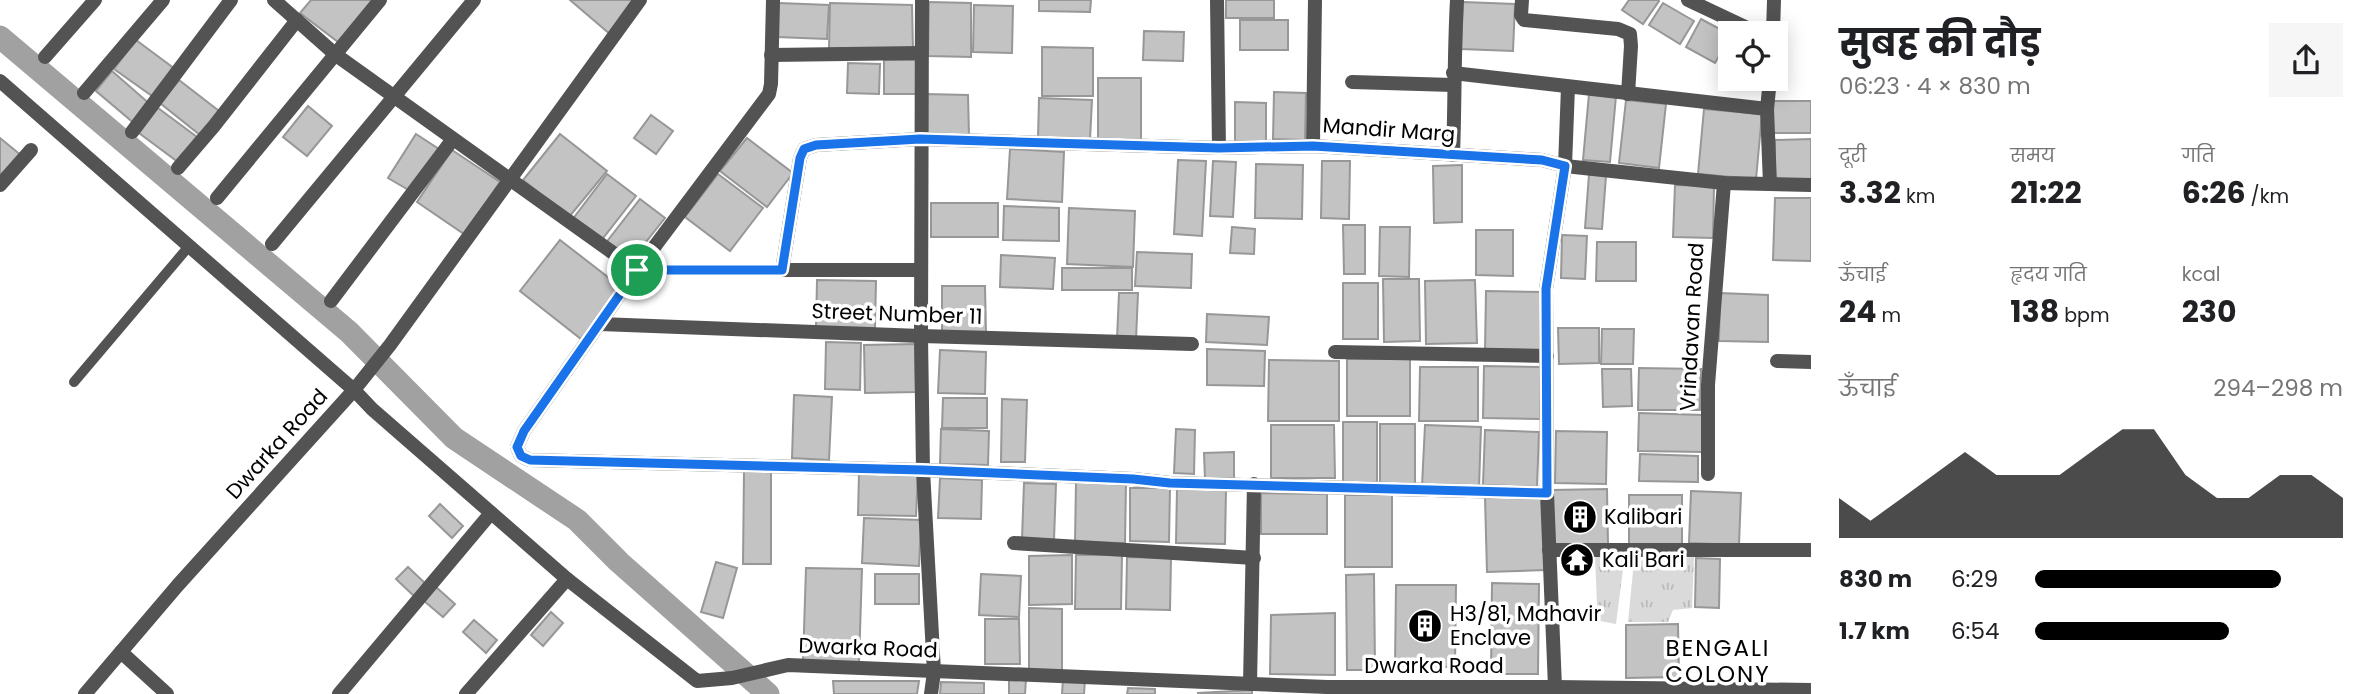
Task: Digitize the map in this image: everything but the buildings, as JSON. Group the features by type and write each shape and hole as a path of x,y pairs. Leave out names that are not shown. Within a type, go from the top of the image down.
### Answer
{"street":[{"path":"45,57 95,0"},
{"path":"84,93 163,0"},
{"path":"132,132 231,0"},
{"path":"274,0 336,55 637,270 921,270"},
{"path":"217,198 380,0"},
{"path":"272,244 474,0"},
{"path":"0,81 354,390 390,345 640,0"},
{"path":"774,0 769,94 637,270 524,431 517,447 521,456 530,460 923,470 1120,478 1170,483 1547,493"},
{"path":"922,0 921,336 923,470 934,672 931,694"},
{"path":"1217,0 1219,148"},
{"path":"1313,146 1315,0"},
{"path":"1453,155 1457,0"},
{"path":"1522,0 1521,15 1524,20 1618,29 1630,34 1632,46 1628,94"},
{"path":"1688,0 1733,21"},
{"path":"1773,21 1774,0"},
{"path":"178,168 297,20"},
{"path":"771,55 921,53"},
{"path":"1352,82 1453,79 1568,87 1767,109"},
{"path":"1555,687 1547,493 1546,289 1565,166 1568,87"},
{"path":"1769,91 1770,184"},
{"path":"331,301 453,139"},
{"name":"Mandir Marg","path":"782,270 800,158 804,149 816,145 920,139 1219,148 1313,146 1542,160 1565,166 1724,183 1811,185"},
{"path":"0,185 32,150"},
{"name":"Vrindavan Road","path":"1708,474 1708,385 1724,183"},
{"name":"Street Number 11","path":"600,324 1192,344"},
{"path":"1335,352 1547,356"},
{"path":"1777,361 1811,362"},
{"name":"Dwarka Road","path":"85,694 178,585 354,390 372,409 567,579 697,681 732,678 788,665 1250,684 1327,690 1555,687 1652,692 1811,690"},
{"path":"1250,684 1254,484"},
{"path":"339,694 491,513"},
{"path":"1014,543 1254,558"},
{"path":"1549,550 1811,550"},
{"path":"467,694 567,579"},
{"path":"121,652 167,694"},
{"path":"697,681 711,694"}],"lane":[{"path":"74,382 190,245"}],"green space":[{"path":"1595,554 1625,554 1616,624 1584,618 1597,606"},
{"path":"1694,557 1692,608 1673,610 1668,622 1628,622 1634,561"}],"waterway":[{"path":"0,37 349,332 454,438 577,520 619,562 768,694"}],"place":[{"name":"Kalibari","path":"1580,517"},
{"name":"Kali Bari","path":"1577,560"},
{"name":"H3/81, Mahavir Enclave","path":"1425,626"}],"district":[{"name":"BENGALI COLONY","path":"1718,661"}],"route":[{"path":"920,139 1219,148 1313,146 1542,160 1565,166 1546,289 1547,493 1170,483 923,470 530,460 521,456 517,447 524,431 637,270 782,270 800,158 804,149 816,145 920,139"}]}
